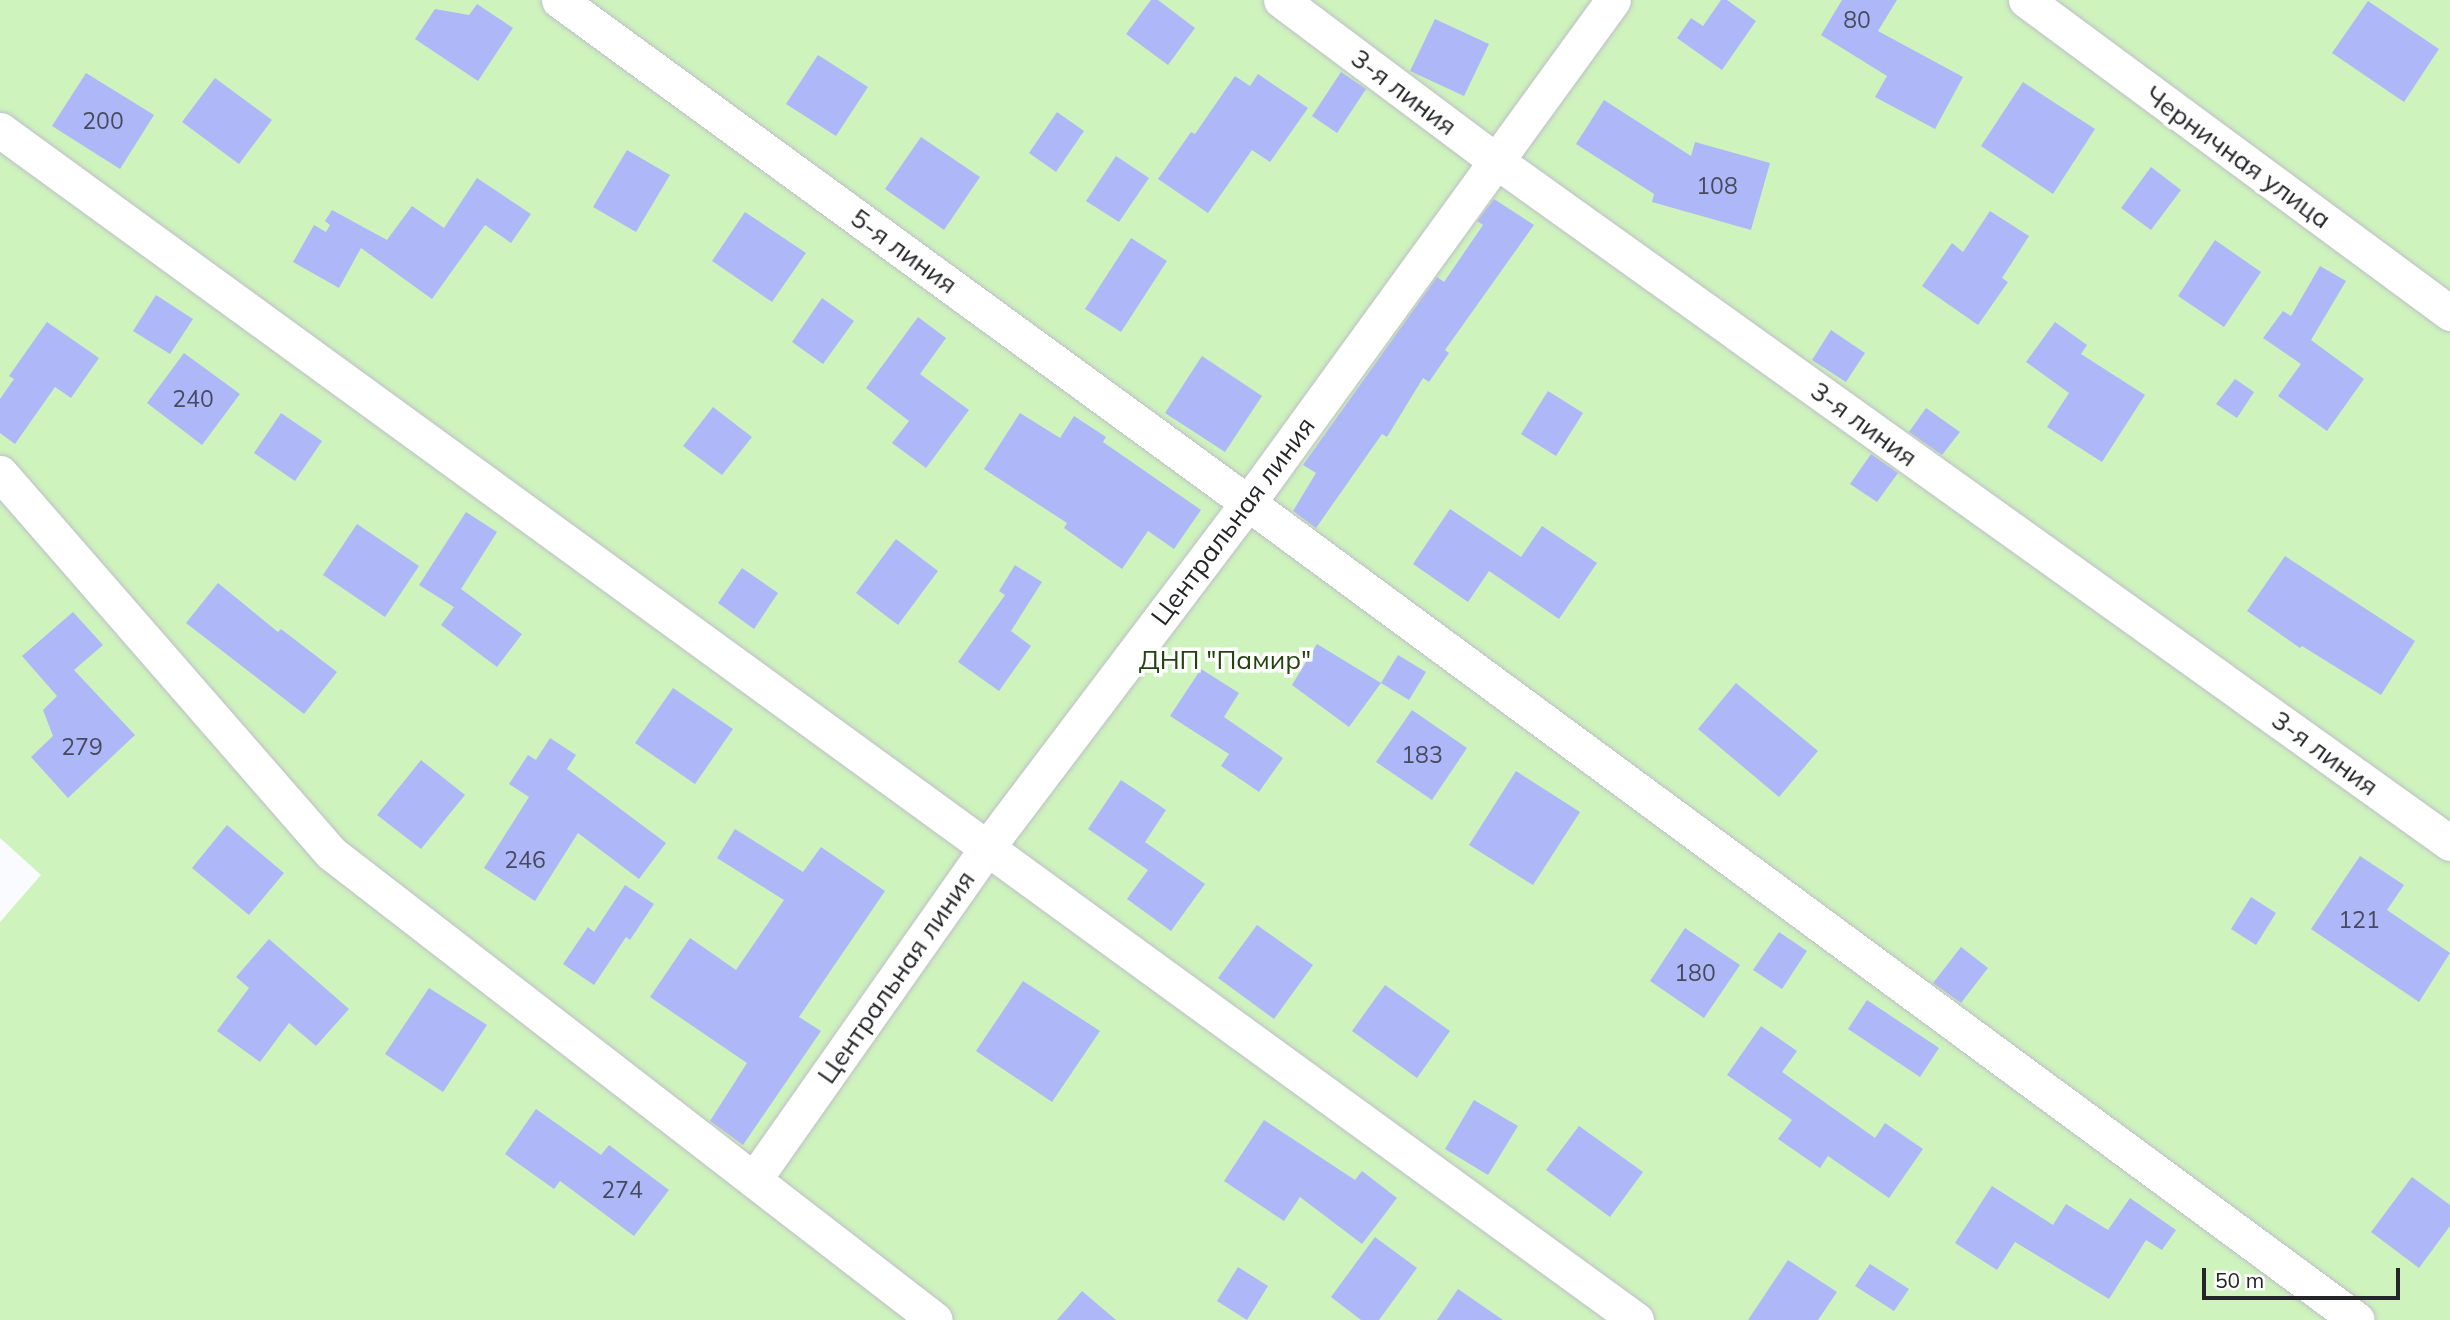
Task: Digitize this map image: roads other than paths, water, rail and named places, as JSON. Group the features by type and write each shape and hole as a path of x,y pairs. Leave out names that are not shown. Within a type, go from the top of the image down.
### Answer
{"street":[{"name":"5-я линия","path":"559,0 1248,503 2357,1320"},
{"name":"3-я линия","path":"1281,0 1494,160 2450,843"},
{"name":"Центральная линия","path":"755,1178 986,849 1248,503 1494,160 1614,0"},
{"name":"Черничная улица","path":"2026,0 2450,313"},
{"path":"0,130 1636,1320"},
{"path":"0,473 331,853 755,1178 935,1320"}],"park label":[{"name":"ДНП \"Памир\"","path":"1225,660"}]}
